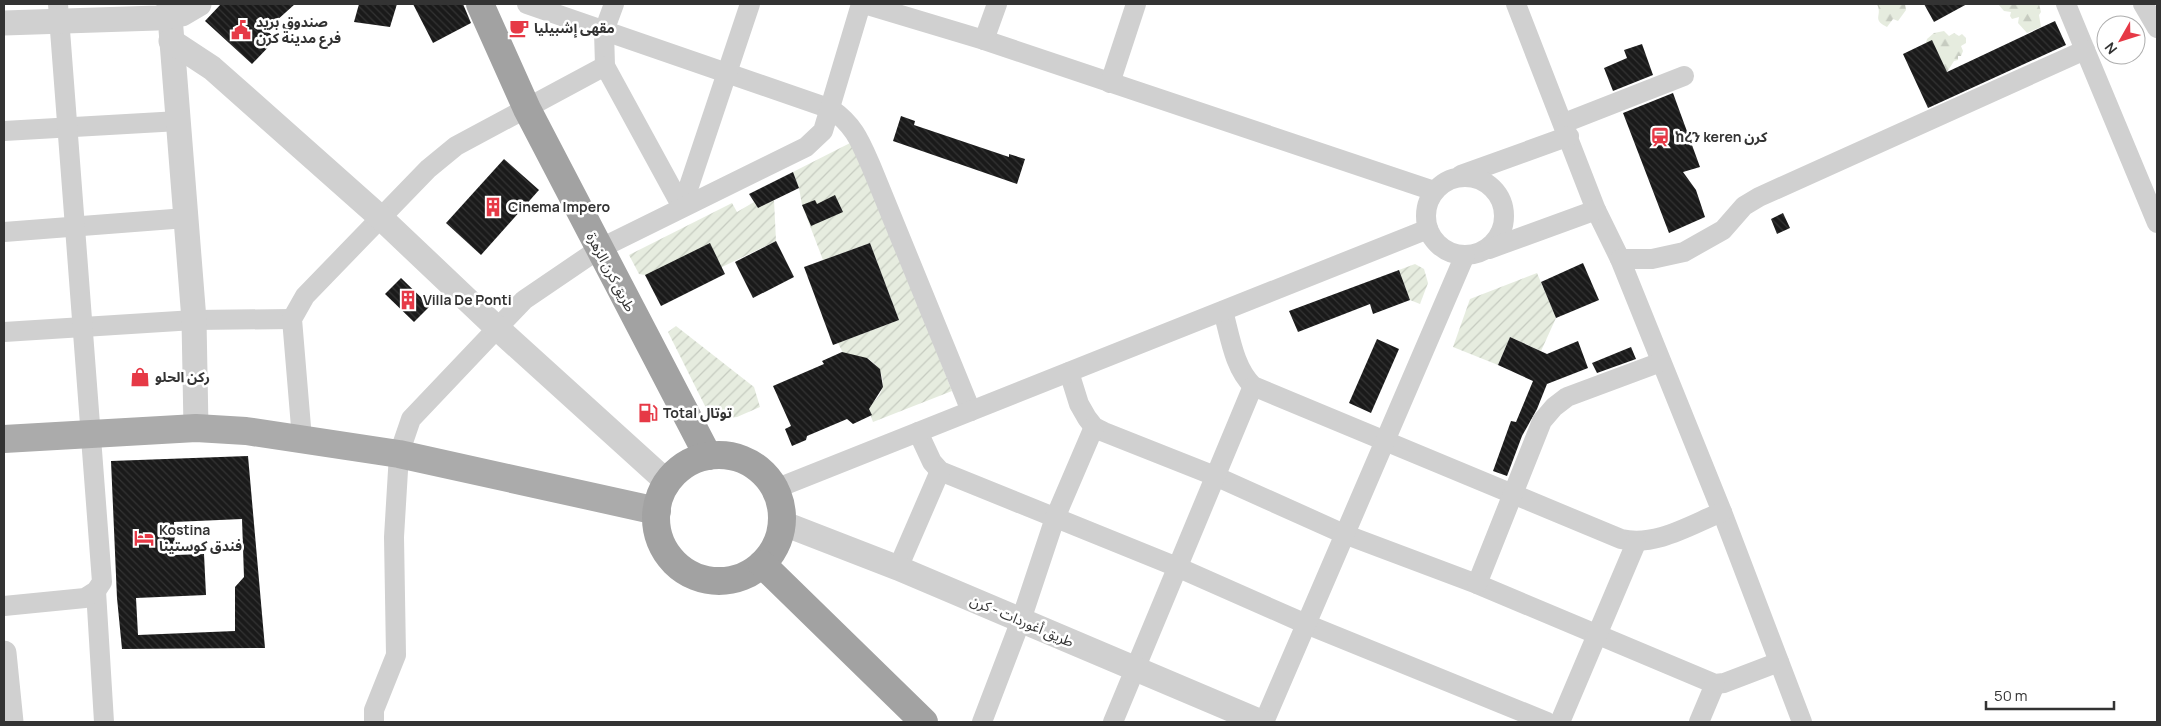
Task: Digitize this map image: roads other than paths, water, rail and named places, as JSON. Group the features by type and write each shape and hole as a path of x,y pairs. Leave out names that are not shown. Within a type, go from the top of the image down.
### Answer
{"highway":[{"name":"طريق كرن الزهرة","path":"480,4 527,109 708,456"},
{"path":"722,455 747,461 758,468 775,489 781,506 782,523 779,538 772,552 762,564 736,579 713,580 691,574 668,554 661,541 656,510 667,482 678,470 692,461 708,456 722,455"},
{"path":"762,564 924,722"}],"main road":[{"path":"4,438 196,428 246,431 399,454 656,510"}],"street":[{"path":"4,23 59,12 169,10 182,14 199,4"},
{"path":"527,4 831,109 846,120 857,134 971,411"},
{"path":"614,4 604,31 605,66 682,207"},
{"path":"682,207 750,4"},
{"path":"374,722 374,710 396,655 394,537 399,454 411,419 524,300 599,249 806,146 823,131 831,109 860,4"},
{"path":"864,4 984,40 1434,191"},
{"path":"984,40 997,4"},
{"path":"1110,83 1136,4"},
{"path":"1516,4 1567,129 1596,210 1620,259 1722,512 1802,722"},
{"path":"2066,4 2155,213"},
{"path":"2143,4 2157,28"},
{"path":"169,10 194,320 196,428"},
{"path":"4,606 85,598 96,591 102,582 89,433 59,12"},
{"path":"171,41 212,68 381,218 497,328 667,482"},
{"path":"1620,259 1652,259 1684,252 1724,230 1744,206 1759,197 2085,50"},
{"path":"302,439 292,319 305,296 428,169 456,146 605,66"},
{"path":"1596,210 1465,255 1443,248 1428,229 1426,216 1428,203 1434,191 1443,183 1684,76"},
{"path":"4,131 68,129 179,121"},
{"path":"1454,178 1467,176 1480,179 1490,185 1499,195 1504,207 1505,220 1501,232 1494,243 1484,250"},
{"path":"4,232 186,218"},
{"path":"775,489 1428,229"},
{"path":"1262,722 1465,255"},
{"path":"1223,311 1240,368 1245,379 1253,386 1621,539 1636,542 1652,541 1722,512"},
{"path":"4,332 194,320 292,319"},
{"path":"1477,584 1542,421 1554,407 1567,397 1661,362"},
{"path":"1069,372 1079,404 1094,426 1215,476 1344,534 1477,584 1715,684 1724,683 1779,662"},
{"path":"1113,722 1253,386"},
{"path":"982,722 1021,620 1055,518 1094,426"},
{"path":"918,432 932,462 940,471 1177,567 1306,624 1547,722"},
{"path":"898,568 940,471"},
{"name":"طريق أغوردات - كرن","path":"782,523 898,568 1262,722"},
{"path":"1560,722 1636,542"},
{"path":"96,591 104,722"},
{"path":"4,653 11,722"},
{"path":"1699,722 1715,684"}],"place":[{"name":"مقهى إشبيليا","path":"519,28"},
{"name":"صندوق بريد فرع مدينة كرن","path":"241,30"},
{"name":"ከረን keren كرن","path":"1660,137"},
{"name":"Cinema Impero","path":"493,207"},
{"name":"Villa De Ponti","path":"408,300"},
{"name":"ركن الحلو","path":"140,377"},
{"name":"Total توتال","path":"648,413"},
{"name":"Kostina فندق كوستينا","path":"144,538"}]}
